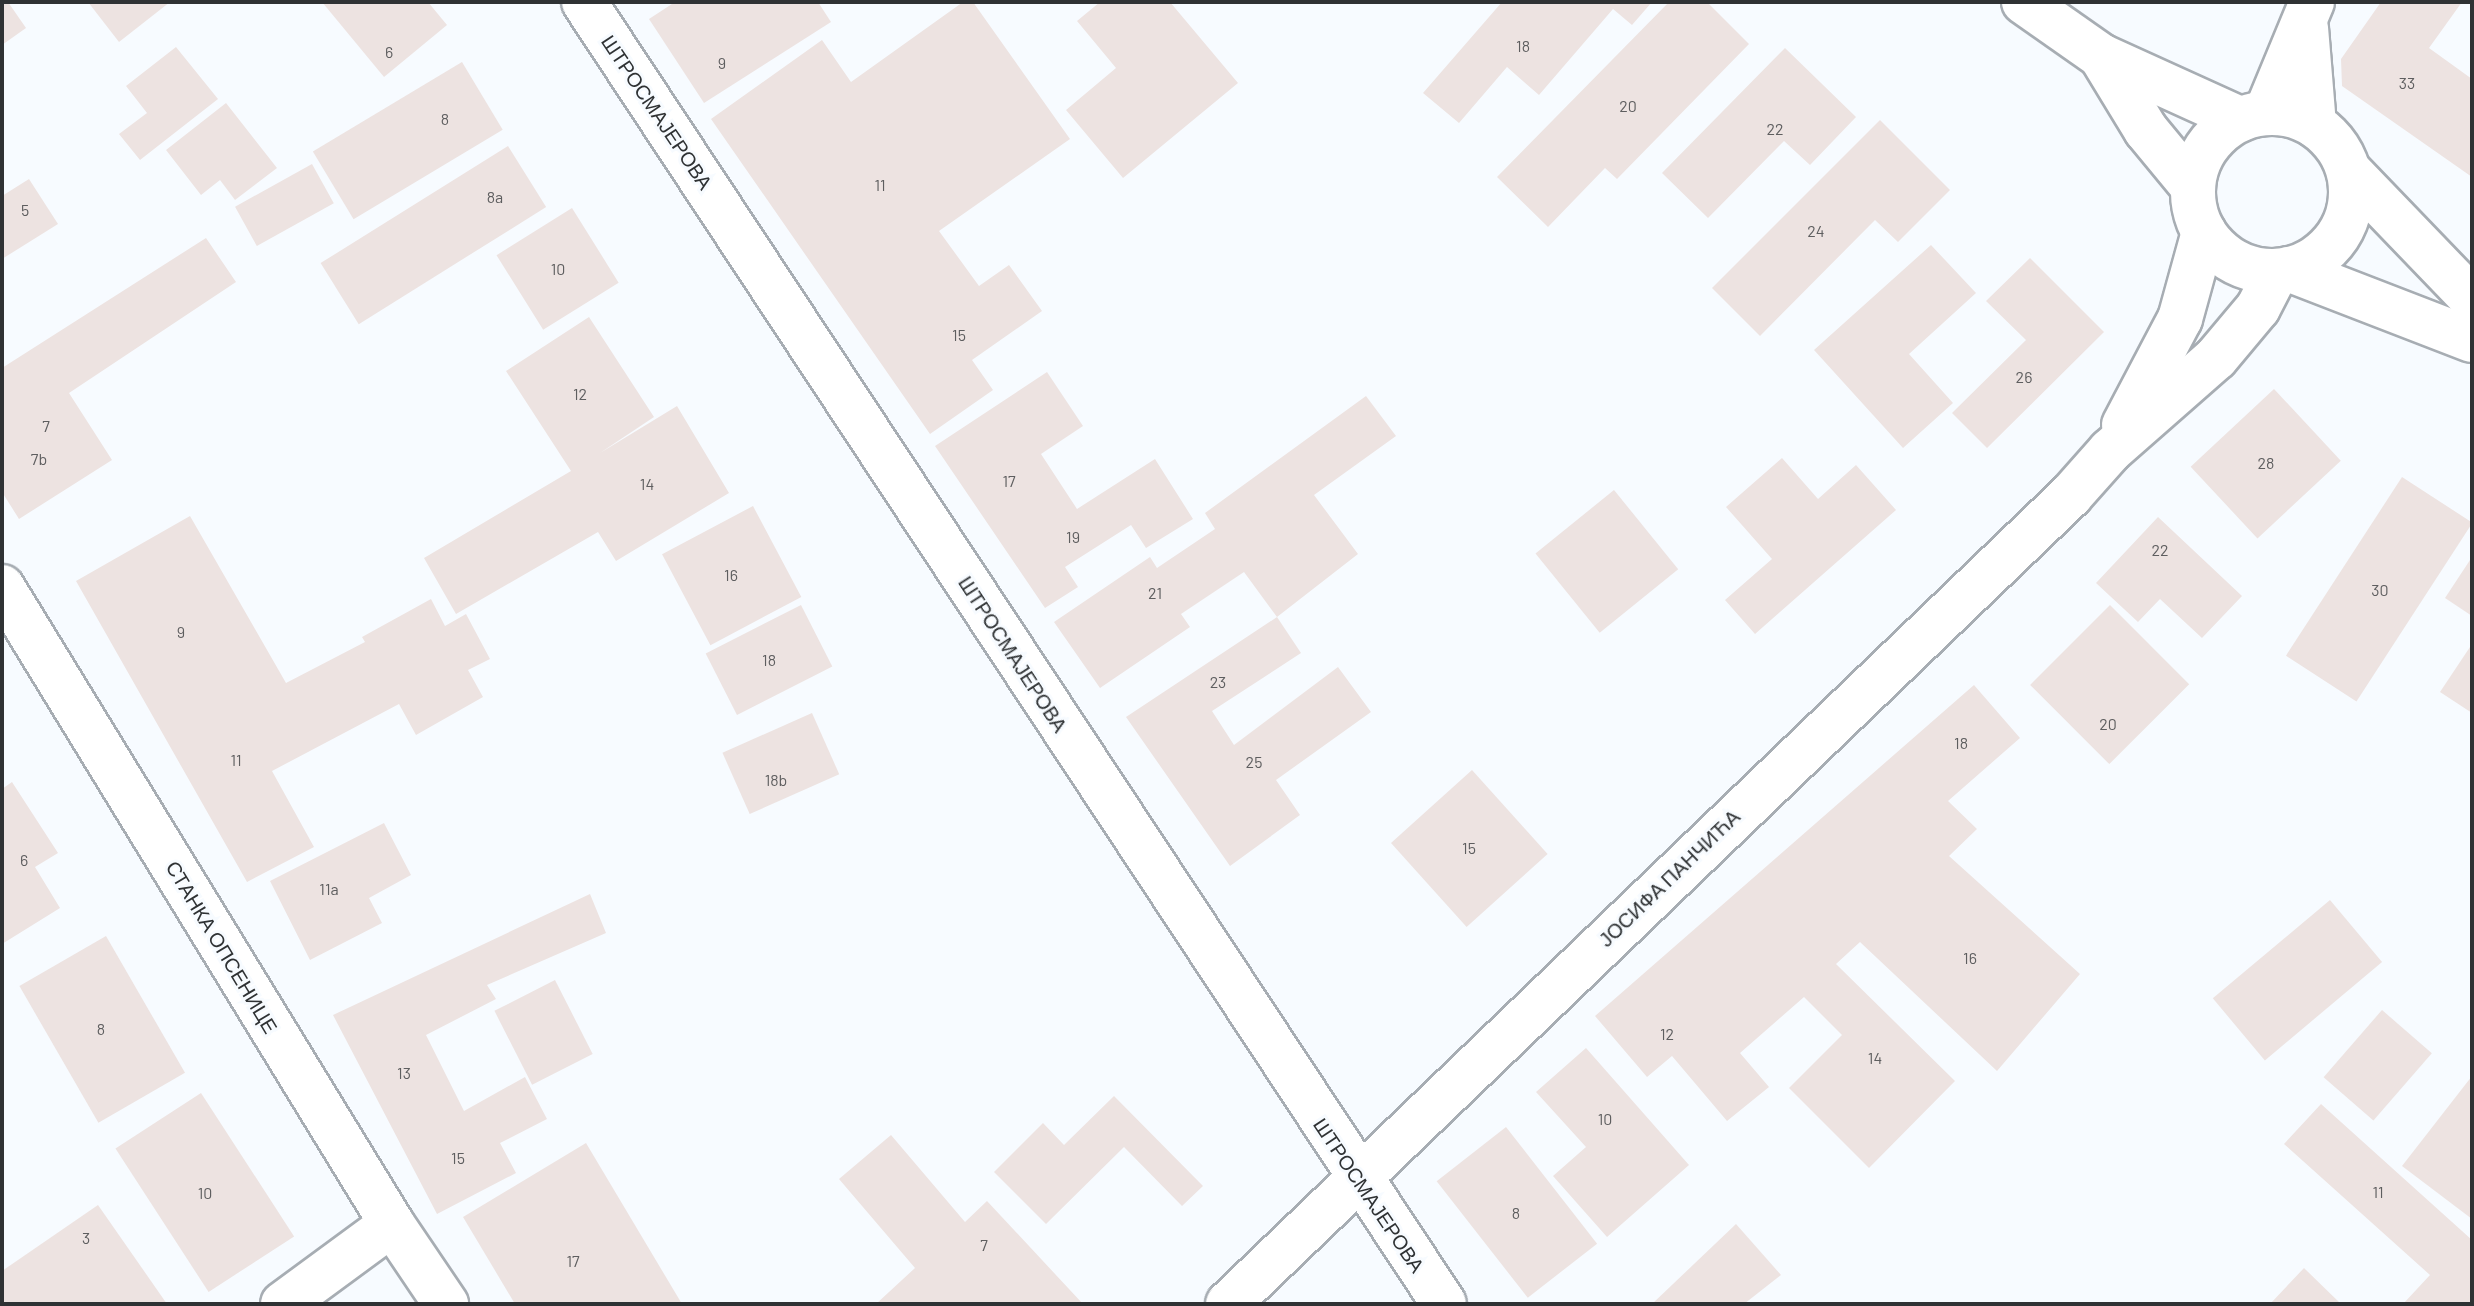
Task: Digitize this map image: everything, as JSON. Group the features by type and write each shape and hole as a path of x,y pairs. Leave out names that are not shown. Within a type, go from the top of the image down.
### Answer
{"street":[{"name":"ШТРОСМАЈЕРОВА","path":"584,2 1356,1177 1444,1304"},
{"path":"2024,2 2101,56 2253,116 2314,125 2340,149 2349,171 2352,192 2340,233 2309,262 2282,270"},
{"path":"2193,187 2207,146 2253,116 2309,12"},
{"path":"2309,12 2314,125"},
{"path":"2101,56 2146,130 2193,187 2204,232 2235,261 2282,270 2472,340"},
{"path":"2349,171 2472,299"},
{"name":"ЈОСИФА ПАНЧИЋА","path":"2110,451 2180,319 2204,232"},
{"name":"ЈОСИФА ПАНЧИЋА","path":"1228,1304 1356,1177 2060,506 2110,451 2237,338 2282,270"},
{"name":"СТАНКА ОПСЕНИЦЕ","path":"2,587 15,640 446,1304"},
{"path":"283,1304 392,1224"}],"building":[{"path":"2,2 8,2 26,28 2,45"},
{"path":"88,2 170,2 119,42"},
{"path":"322,2 428,2 447,25 384,77"},
{"path":"675,2 818,2 831,22 704,103 649,19"},
{"path":"963,2 973,2 1070,139 939,231 979,286 1009,265 1042,311 972,360 993,390 930,434 711,119 822,40 851,82"},
{"path":"1100,2 1170,2 1238,83 1123,178 1066,110 1116,68 1077,21"},
{"path":"1502,2 1652,2 1632,25 1613,9 1539,95 1507,67 1459,123 1423,93"},
{"path":"1669,2 1707,2 1749,44 1617,179 1605,168 1548,227 1497,177"},
{"path":"2381,2 2462,2 2429,48 2472,79 2472,177 2342,86 2341,59"},
{"path":"176,47 218,99 140,160 119,134 147,113 126,86"},
{"path":"1785,48 1856,117 1810,165 1784,141 1708,218 1662,173"},
{"path":"462,62 503,130 354,219 313,152"},
{"path":"226,103 277,168 235,200 220,180 201,195 166,150"},
{"path":"1880,120 1950,190 1898,242 1875,220 1760,336 1712,288"},
{"path":"508,146 546,207 359,324 321,263"},
{"path":"312,164 334,203 257,246 235,207"},
{"path":"29,179 58,224 2,259 2,196"},
{"path":"572,208 619,283 543,330 497,255"},
{"path":"206,238 236,282 69,393 112,460 19,519 2,492 2,368"},
{"path":"1931,245 1976,293 1909,354 1953,403 1903,448 1814,350"},
{"path":"2030,258 2104,332 1987,448 1952,413 2026,340 1986,301"},
{"path":"589,317 654,417 600,453 677,406 729,493 616,561 598,532 456,614 424,558 571,471 506,371"},
{"path":"1047,372 1083,426 1041,454 1077,509 1155,459 1193,519 1146,548 1131,525 1065,567 1078,587 1045,608 935,446"},
{"path":"2274,389 2341,461 2257,538 2191,467"},
{"path":"1366,396 1396,436 1314,495 1358,554 1277,617 1244,572 1181,614 1190,627 1100,688 1054,622 1150,557 1157,568 1215,529 1205,513"},
{"path":"1782,458 1818,499 1856,465 1896,510 1755,634 1725,600 1772,559 1726,507"},
{"path":"2402,477 2472,523 2356,701 2286,656"},
{"path":"1614,490 1678,569 1600,633 1536,554"},
{"path":"753,506 801,597 710,645 662,554"},
{"path":"190,516 286,683 365,642 362,637 431,599 445,626 466,614 490,659 468,670 483,697 416,735 399,704 272,771 314,847 247,882 76,581"},
{"path":"2158,517 2242,596 2202,638 2160,599 2138,622 2096,583"},
{"path":"2472,557 2472,616 2445,598"},
{"path":"801,605 832,666 737,715 706,654"},
{"path":"2110,605 2189,684 2109,764 2030,685"},
{"path":"1277,617 1301,653 1212,711 1234,745 1338,667 1371,712 1276,780 1300,815 1230,866 1126,717"},
{"path":"2472,644 2472,713 2440,692"},
{"path":"1974,685 2020,738 1948,801 1977,829 1949,856 2080,974 1997,1071 1860,942 1836,964 1955,1081 1869,1168 1789,1088 1842,1035 1804,997 1740,1053 1769,1087 1727,1121 1672,1056 1647,1077 1595,1016"},
{"path":"812,713 839,774 750,814 722,753"},
{"path":"1472,770 1548,854 1467,927 1391,843"},
{"path":"12,782 58,853 35,867 60,908 2,944 2,789"},
{"path":"384,823 411,875 369,898 382,923 310,960 270,881"},
{"path":"590,894 606,933 487,985 496,999 426,1035 464,1111 525,1077 547,1119 500,1143 516,1173 437,1214 333,1015"},
{"path":"2330,900 2382,962 2265,1060 2213,998"},
{"path":"106,936 185,1073 98,1123 19,986"},
{"path":"555,980 593,1054 532,1085 494,1011"},
{"path":"2382,1010 2432,1053 2373,1120 2324,1077"},
{"path":"1586,1048 1689,1165 1607,1237 1553,1176 1586,1147 1536,1092"},
{"path":"2472,1076 2472,1219 2402,1166"},
{"path":"201,1093 294,1236 209,1292 115,1149"},
{"path":"1114,1096 1203,1186 1182,1206 1124,1147 1046,1224 994,1172 1043,1123 1064,1145"},
{"path":"2321,1104 2472,1240 2472,1304 2403,1304 2430,1275 2284,1144"},
{"path":"1506,1127 1597,1244 1528,1298 1437,1181"},
{"path":"891,1135 965,1222 987,1201 1083,1304 876,1304 915,1268 839,1179"},
{"path":"586,1143 682,1304 515,1304 463,1217"},
{"path":"98,1205 167,1304 2,1304 2,1271"},
{"path":"1736,1224 1781,1275 1744,1304 1652,1304"},
{"path":"2304,1268 2341,1304 2270,1304"}]}
